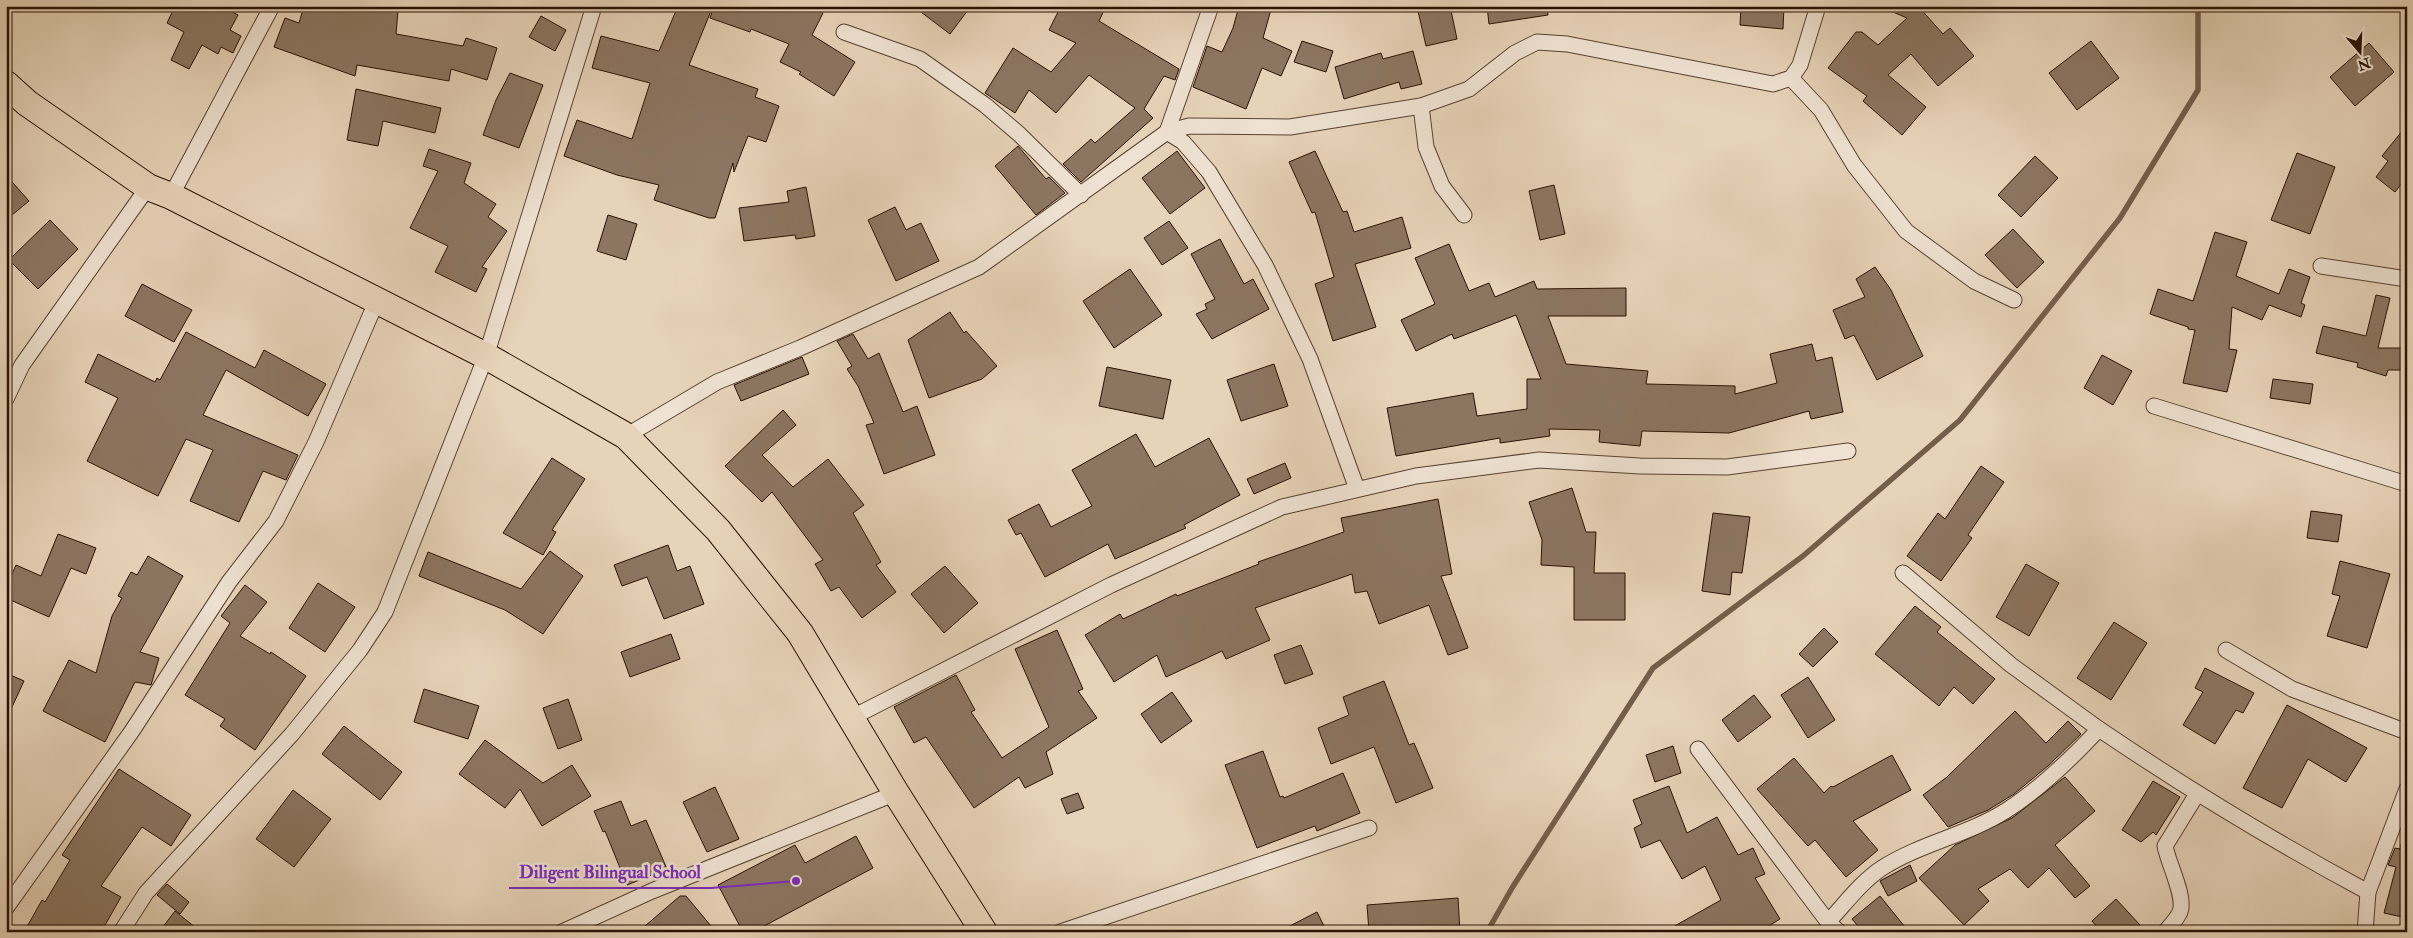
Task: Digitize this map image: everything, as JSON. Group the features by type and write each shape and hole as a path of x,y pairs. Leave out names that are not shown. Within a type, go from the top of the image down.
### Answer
{"highway":[{"path":"6,84 27,103 160,192 486,356 626,436 718,530 800,633 896,793 984,932"}],"street":[{"path":"6,400 22,365 160,192 272,6"},
{"path":"121,932 146,893 298,726 360,650 384,612 486,356 594,6"},
{"path":"1167,132 1211,6"},
{"path":"626,436 717,382 800,348 979,267 1167,132 1189,126 1290,127 1421,106 1469,88 1515,54 1537,42 1566,44 1774,84 1791,78 1800,65 1818,6"},
{"path":"844,32 920,58 985,105 1019,134 1081,195"},
{"path":"1791,78 1821,110 1854,165 1906,231 1974,281 2014,300"},
{"path":"1421,106 1426,147 1442,186 1464,215"},
{"path":"1167,132 1183,142 1208,172 1265,264 1310,359 1357,489"},
{"path":"2321,266 2407,279"},
{"path":"6,908 132,731 229,582 276,521 316,442 377,300"},
{"path":"2154,406 2407,484"},
{"path":"851,718 1111,586 1282,507 1416,476 1539,460 1640,466 1727,467 1848,451"},
{"path":"1903,573 2011,665 2098,729 2197,794 2296,854 2368,892"},
{"path":"2226,650 2292,689 2407,732"},
{"path":"1698,749 1834,927 1859,888 1882,868 1921,848 1964,832 2007,810 2071,759 2098,729"},
{"path":"2365,932 2368,892 2407,789"},
{"path":"562,932 652,891 896,793"},
{"path":"2166,932 2180,911 2181,900 2167,860 2165,846 2197,794"},
{"path":"1060,932 1368,828"}],"building":[{"path":"175,6 221,6 238,15 230,30 241,36 233,53 221,47 218,54 202,45 189,69 171,60 184,32 167,23"},
{"path":"304,6 353,6 398,11 396,34 463,46 466,38 497,48 487,80 451,69 449,81 357,65 355,76 274,47 285,18 299,23"},
{"path":"678,6 700,6 711,11 689,65 758,89 755,97 779,106 766,142 748,136 734,172 733,163 715,218 709,218 654,200 659,185 617,175 564,156 577,120 632,139 650,83 592,68 601,36 659,51"},
{"path":"714,6 809,6 823,13 812,35 855,62 834,96 799,74 801,72 780,62 789,44 751,29 750,32 710,18"},
{"path":"913,6 971,6 950,34"},
{"path":"1061,6 1106,6 1099,21 1179,69 1175,80 1164,76 1144,109 1153,118 1081,182 1063,164 1091,139 1095,143 1135,108 1089,75 1056,113 1029,90 1015,113 985,93 1013,48 1051,72 1076,43 1049,30"},
{"path":"1239,6 1272,6 1263,38 1292,51 1281,76 1262,68 1246,109 1193,87 1207,46 1222,52 1233,28"},
{"path":"1440,6 1450,6 1457,39 1426,46 1418,11"},
{"path":"1487,6 1547,6 1548,15 1489,24"},
{"path":"1741,6 1784,6 1783,29 1740,25"},
{"path":"1879,6 1918,6 1943,34 1950,28 1974,56 1938,86 1911,54 1888,75 1926,107 1902,135 1863,101 1867,96 1828,68 1856,32 1862,32 1878,45 1907,18"},
{"path":"541,16 566,30 555,51 529,37"},
{"path":"1302,41 1333,51 1326,72 1294,62"},
{"path":"2091,41 2119,78 2077,110 2049,73"},
{"path":"2369,43 2394,72 2355,106 2330,77"},
{"path":"1413,51 1422,84 1401,89 1399,82 1344,99 1335,67 1381,53 1383,59"},
{"path":"510,73 543,85 519,148 483,135 496,100"},
{"path":"356,89 441,108 435,133 383,121 378,146 347,140"},
{"path":"2407,125 2407,177 2395,192 2376,177 2388,161 2382,156"},
{"path":"1018,146 1046,179 1049,177 1065,193 1036,215 995,166"},
{"path":"429,149 471,163 464,183 496,204 488,217 507,231 482,267 487,269 476,292 435,272 448,246 410,228 438,171 423,166"},
{"path":"1177,151 1205,188 1170,214 1142,178"},
{"path":"1315,151 1343,212 1347,211 1354,232 1402,217 1411,248 1355,264 1376,327 1333,341 1315,284 1334,277 1315,212 1312,213 1289,162"},
{"path":"2297,153 2335,167 2310,234 2271,220"},
{"path":"2035,156 2058,178 2021,217 1998,195"},
{"path":"6,175 29,201 6,220"},
{"path":"1554,185 1565,234 1540,240 1529,191"},
{"path":"806,187 815,236 796,239 795,235 744,241 739,208 789,202 787,191"},
{"path":"895,207 906,230 921,223 939,261 896,281 868,220"},
{"path":"608,215 637,224 626,260 597,251"},
{"path":"50,220 78,249 38,289 9,260"},
{"path":"1169,221 1188,248 1162,265 1144,238"},
{"path":"2013,229 2044,262 2017,288 1985,255"},
{"path":"2215,232 2247,242 2236,276 2279,294 2289,269 2310,277 2301,303 2305,305 2301,317 2269,305 2262,320 2232,307 2229,349 2237,350 2227,392 2183,383 2195,330 2150,314 2158,289 2193,301"},
{"path":"1220,239 1244,284 1253,279 1269,309 1212,339 1196,314 1207,309 1205,304 1215,299 1191,254"},
{"path":"1449,244 1469,291 1489,283 1495,297 1534,281 1537,289 1626,288 1626,316 1548,316 1566,364 1648,371 1646,384 1735,386 1735,394 1777,383 1770,354 1812,344 1816,361 1832,357 1843,412 1811,419 1809,411 1729,433 1642,431 1640,446 1599,442 1600,430 1549,429 1550,436 1500,443 1500,438 1396,456 1387,408 1473,393 1477,416 1527,409 1527,379 1541,379 1516,315 1454,339 1452,334 1416,351 1401,320 1435,304 1415,258"},
{"path":"1875,267 1891,290 1923,356 1877,380 1854,335 1845,339 1833,310 1865,297 1856,279"},
{"path":"1130,269 1162,315 1114,348 1083,301"},
{"path":"142,284 192,310 174,342 125,316"},
{"path":"2376,295 2390,298 2378,348 2407,348 2407,370 2388,370 2386,376 2357,367 2358,363 2316,353 2323,326 2366,336"},
{"path":"950,312 964,333 966,331 997,366 982,379 929,398 908,340"},
{"path":"186,332 255,368 264,350 326,384 308,416 226,370 203,415 298,455 286,480 263,471 239,522 190,501 213,450 186,439 158,496 87,461 118,398 85,382 98,354 155,382 157,378 160,380"},
{"path":"853,334 868,359 879,353 903,412 917,406 935,455 884,474 866,425 874,423 858,386 847,369 852,366 837,341"},
{"path":"2102,355 2132,371 2113,405 2084,388"},
{"path":"802,357 809,374 741,401 734,385"},
{"path":"1274,364 1288,406 1241,421 1227,380"},
{"path":"1107,367 1171,380 1163,419 1099,406"},
{"path":"2273,379 2313,384 2310,404 2270,398"},
{"path":"783,410 796,425 762,455 793,487 828,459 864,505 853,513 881,562 876,565 896,592 862,618 839,587 831,591 815,564 823,560 772,492 762,502 725,466"},
{"path":"1136,434 1155,467 1209,438 1240,495 1184,525 1186,528 1115,559 1108,544 1045,577 1021,533 1016,535 1008,520 1039,504 1051,527 1092,506 1072,470"},
{"path":"552,458 585,479 552,530 556,532 543,555 503,533"},
{"path":"1285,463 1291,478 1254,494 1247,479"},
{"path":"1981,466 2004,482 1968,535 1972,538 1941,581 1907,556 1938,513 1945,519"},
{"path":"1572,488 1586,532 1596,532 1594,573 1625,573 1625,620 1574,620 1574,567 1541,565 1542,540 1529,502"},
{"path":"1438,499 1452,574 1441,576 1468,648 1448,655 1429,605 1379,624 1367,591 1355,593 1352,574 1255,608 1270,640 1226,659 1222,651 1166,677 1157,655 1114,682 1085,635 1120,614 1123,619 1176,594 1177,596 1259,564 1258,562 1344,532 1341,518"},
{"path":"2311,511 2342,515 2338,542 2307,538"},
{"path":"1713,513 1750,517 1742,573 1732,572 1730,595 1702,591"},
{"path":"58,534 96,548 86,574 71,568 49,617 6,598 6,588 16,565 41,576"},
{"path":"668,545 677,571 690,566 704,604 664,619 647,577 622,586 614,565"},
{"path":"550,551 583,576 543,634 505,610 419,576 428,552 521,589"},
{"path":"148,556 183,576 140,652 159,658 151,685 135,682 105,742 43,711 69,660 96,673 112,616 122,598 118,596 131,572 137,575"},
{"path":"2340,561 2390,574 2367,648 2327,636 2340,596 2332,594"},
{"path":"2026,564 2059,583 2029,636 1996,617"},
{"path":"945,566 978,603 944,633 911,594"},
{"path":"318,583 355,607 325,652 289,628"},
{"path":"245,585 267,602 240,636 270,654 271,652 306,676 255,750 220,726 225,719 185,695 230,623 221,616"},
{"path":"1915,606 1941,627 1937,632 1995,679 1973,704 1954,687 1939,706 1875,654"},
{"path":"2114,622 2147,643 2111,700 2077,678"},
{"path":"1824,628 1838,642 1813,667 1799,654"},
{"path":"1057,630 1083,689 1078,691 1097,718 1046,752 1053,774 1025,788 1019,777 974,808 926,737 914,743 894,707 956,675 975,710 971,712 1002,758 1049,727 1015,649"},
{"path":"671,634 680,659 630,677 621,652"},
{"path":"1301,645 1313,674 1285,684 1274,655"},
{"path":"2205,668 2254,693 2243,713 2236,710 2215,744 2183,725 2203,692 2195,688"},
{"path":"6,673 24,681 6,720"},
{"path":"1808,677 1835,720 1808,738 1781,695"},
{"path":"1384,681 1409,745 1414,743 1433,788 1396,803 1374,747 1331,764 1318,728 1349,715 1343,697"},
{"path":"424,689 479,706 468,739 414,722"},
{"path":"1172,692 1192,721 1161,743 1141,714"},
{"path":"1754,695 1771,717 1738,742 1722,720"},
{"path":"568,699 582,740 558,749 543,708"},
{"path":"2287,705 2367,748 2346,782 2308,759 2282,808 2243,788"},
{"path":"2015,711 2046,743 2068,721 2081,734 2049,765 2014,794 1988,810 1948,827 1923,795 1947,777"},
{"path":"344,726 402,772 380,800 322,754"},
{"path":"485,740 543,783 572,765 591,796 542,826 520,789 505,808 459,774"},
{"path":"1673,746 1681,773 1655,782 1646,755"},
{"path":"1263,751 1280,797 1283,796 1284,798 1343,773 1360,813 1317,831 1315,826 1257,848 1225,765"},
{"path":"1892,755 1911,790 1853,821 1878,850 1846,877 1815,840 1808,846 1757,789 1794,758 1824,793 1831,786 1833,787"},
{"path":"119,769 191,815 171,846 142,827 101,886 121,897 104,927 101,925 97,932 24,932 42,900 45,902 70,860 62,855"},
{"path":"2065,777 2095,811 2055,845 2090,886 2075,898 2049,868 2028,888 2010,869 1978,889 1989,901 1964,925 1919,878 1955,845 2012,818"},
{"path":"2153,781 2180,797 2156,835 2153,832 2141,842 2122,830"},
{"path":"1669,786 1687,833 1717,817 1738,855 1753,848 1765,874 1755,878 1780,919 1759,932 1664,932 1721,900 1705,866 1682,879 1660,840 1641,848 1634,828 1642,824 1633,800"},
{"path":"715,787 739,839 707,852 683,802"},
{"path":"293,790 331,819 294,867 256,839"},
{"path":"1078,793 1084,808 1067,814 1061,799"},
{"path":"621,801 631,826 646,820 667,869 627,885 605,831 603,832 594,811"},
{"path":"856,836 873,868 753,932 743,932 718,885 795,845 805,863"},
{"path":"2401,844 2407,845 2407,918 2384,913 2396,867 2388,865 2395,848 2400,849"},
{"path":"1910,865 1917,881 1888,896 1880,881"},
{"path":"167,884 189,902 180,914 157,895"},
{"path":"680,896 686,896 716,932 638,932"},
{"path":"1880,896 1909,932 1863,932 1852,919"},
{"path":"1458,898 1460,932 1369,932 1367,905"},
{"path":"2116,899 2140,925 2132,932 2101,932 2092,921"},
{"path":"175,911 201,932 159,932"},
{"path":"1317,912 1327,932 1278,932"}],"waterway":[{"path":"1487,932 1512,888 1653,668 1803,556 1960,420 2120,218 2198,90 2198,6"}],"place":[{"name":"Diligent Bilingual School","path":"796,881"}]}
